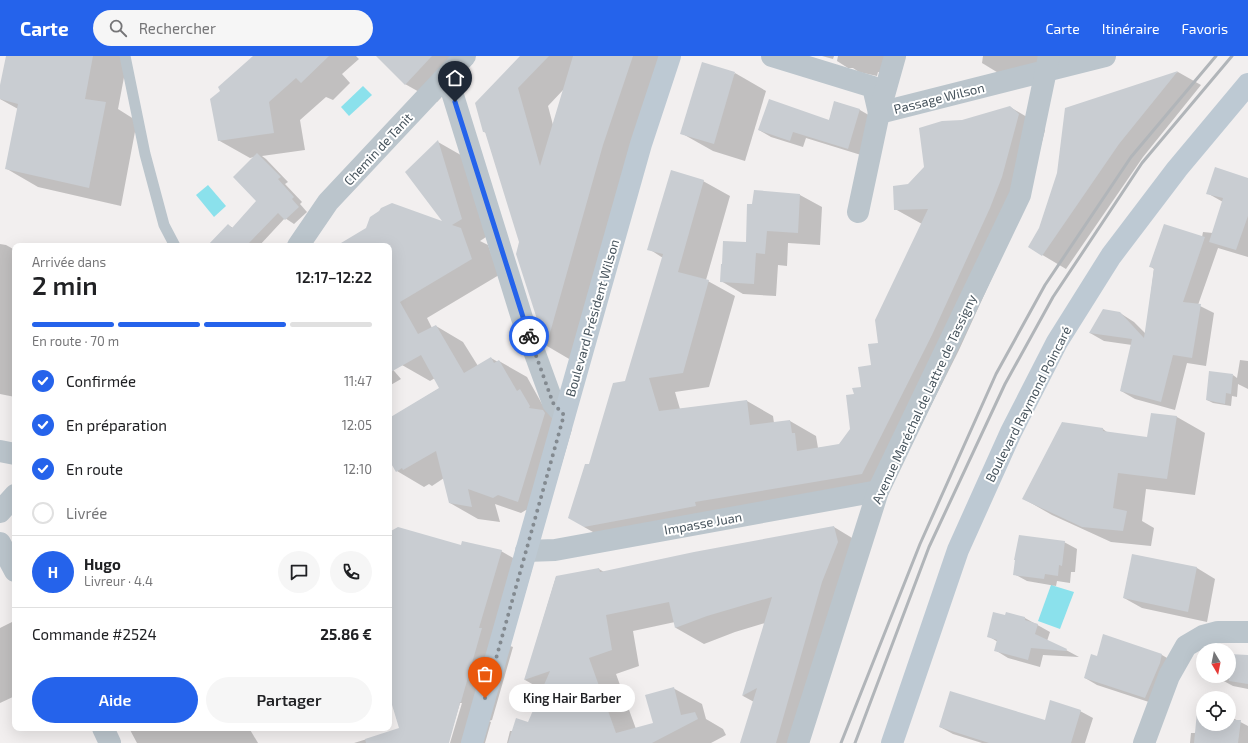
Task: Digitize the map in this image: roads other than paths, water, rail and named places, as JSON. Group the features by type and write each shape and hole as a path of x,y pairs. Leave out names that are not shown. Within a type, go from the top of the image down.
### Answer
{"main road":[{"name":"Boulevard Président Wilson","path":"472,743 641,144 670,56"},
{"name":"Boulevard Raymond Poincaré","path":"892,743 958,550 1011,432 1057,342 1112,256 1177,169 1248,84"}],"street":[{"name":"Chemin de Tanit","path":"300,243 328,202 465,56"},
{"name":"Passage Wilson","path":"772,56 873,87 879,113 1048,63 1105,56"},
{"path":"858,212 879,113 895,56"},
{"name":"Avenue Maréchal de Lattre de Tassigny","path":"798,743 878,491 1020,195 1048,63"},
{"path":"447,76 522,318 553,403 564,415"},
{"path":"0,451 12,453"},
{"name":"Impasse Juan","path":"526,551 555,550 878,491"},
{"path":"0,512 12,498"},
{"path":"0,543 12,565"},
{"path":"1144,743 1169,676 1186,646 1203,636 1218,632 1248,632"},
{"path":"104,731 110,743"}],"lane":[{"path":"125,56 145,154 164,225 173,243"}],"water":[{"path":"363,86 372,95 349,116 341,107"},
{"path":"208,185 226,206 214,217 196,195"},
{"path":"1051,585 1074,592 1060,629 1038,621"}],"railway":[{"path":"841,743 920,544 996,374 1045,285 1131,157 1216,56"},
{"path":"855,743 929,547 1005,384 1053,297 1142,163 1232,56"}],"place":[{"name":"King Hair Barber","path":"485,698"}]}
